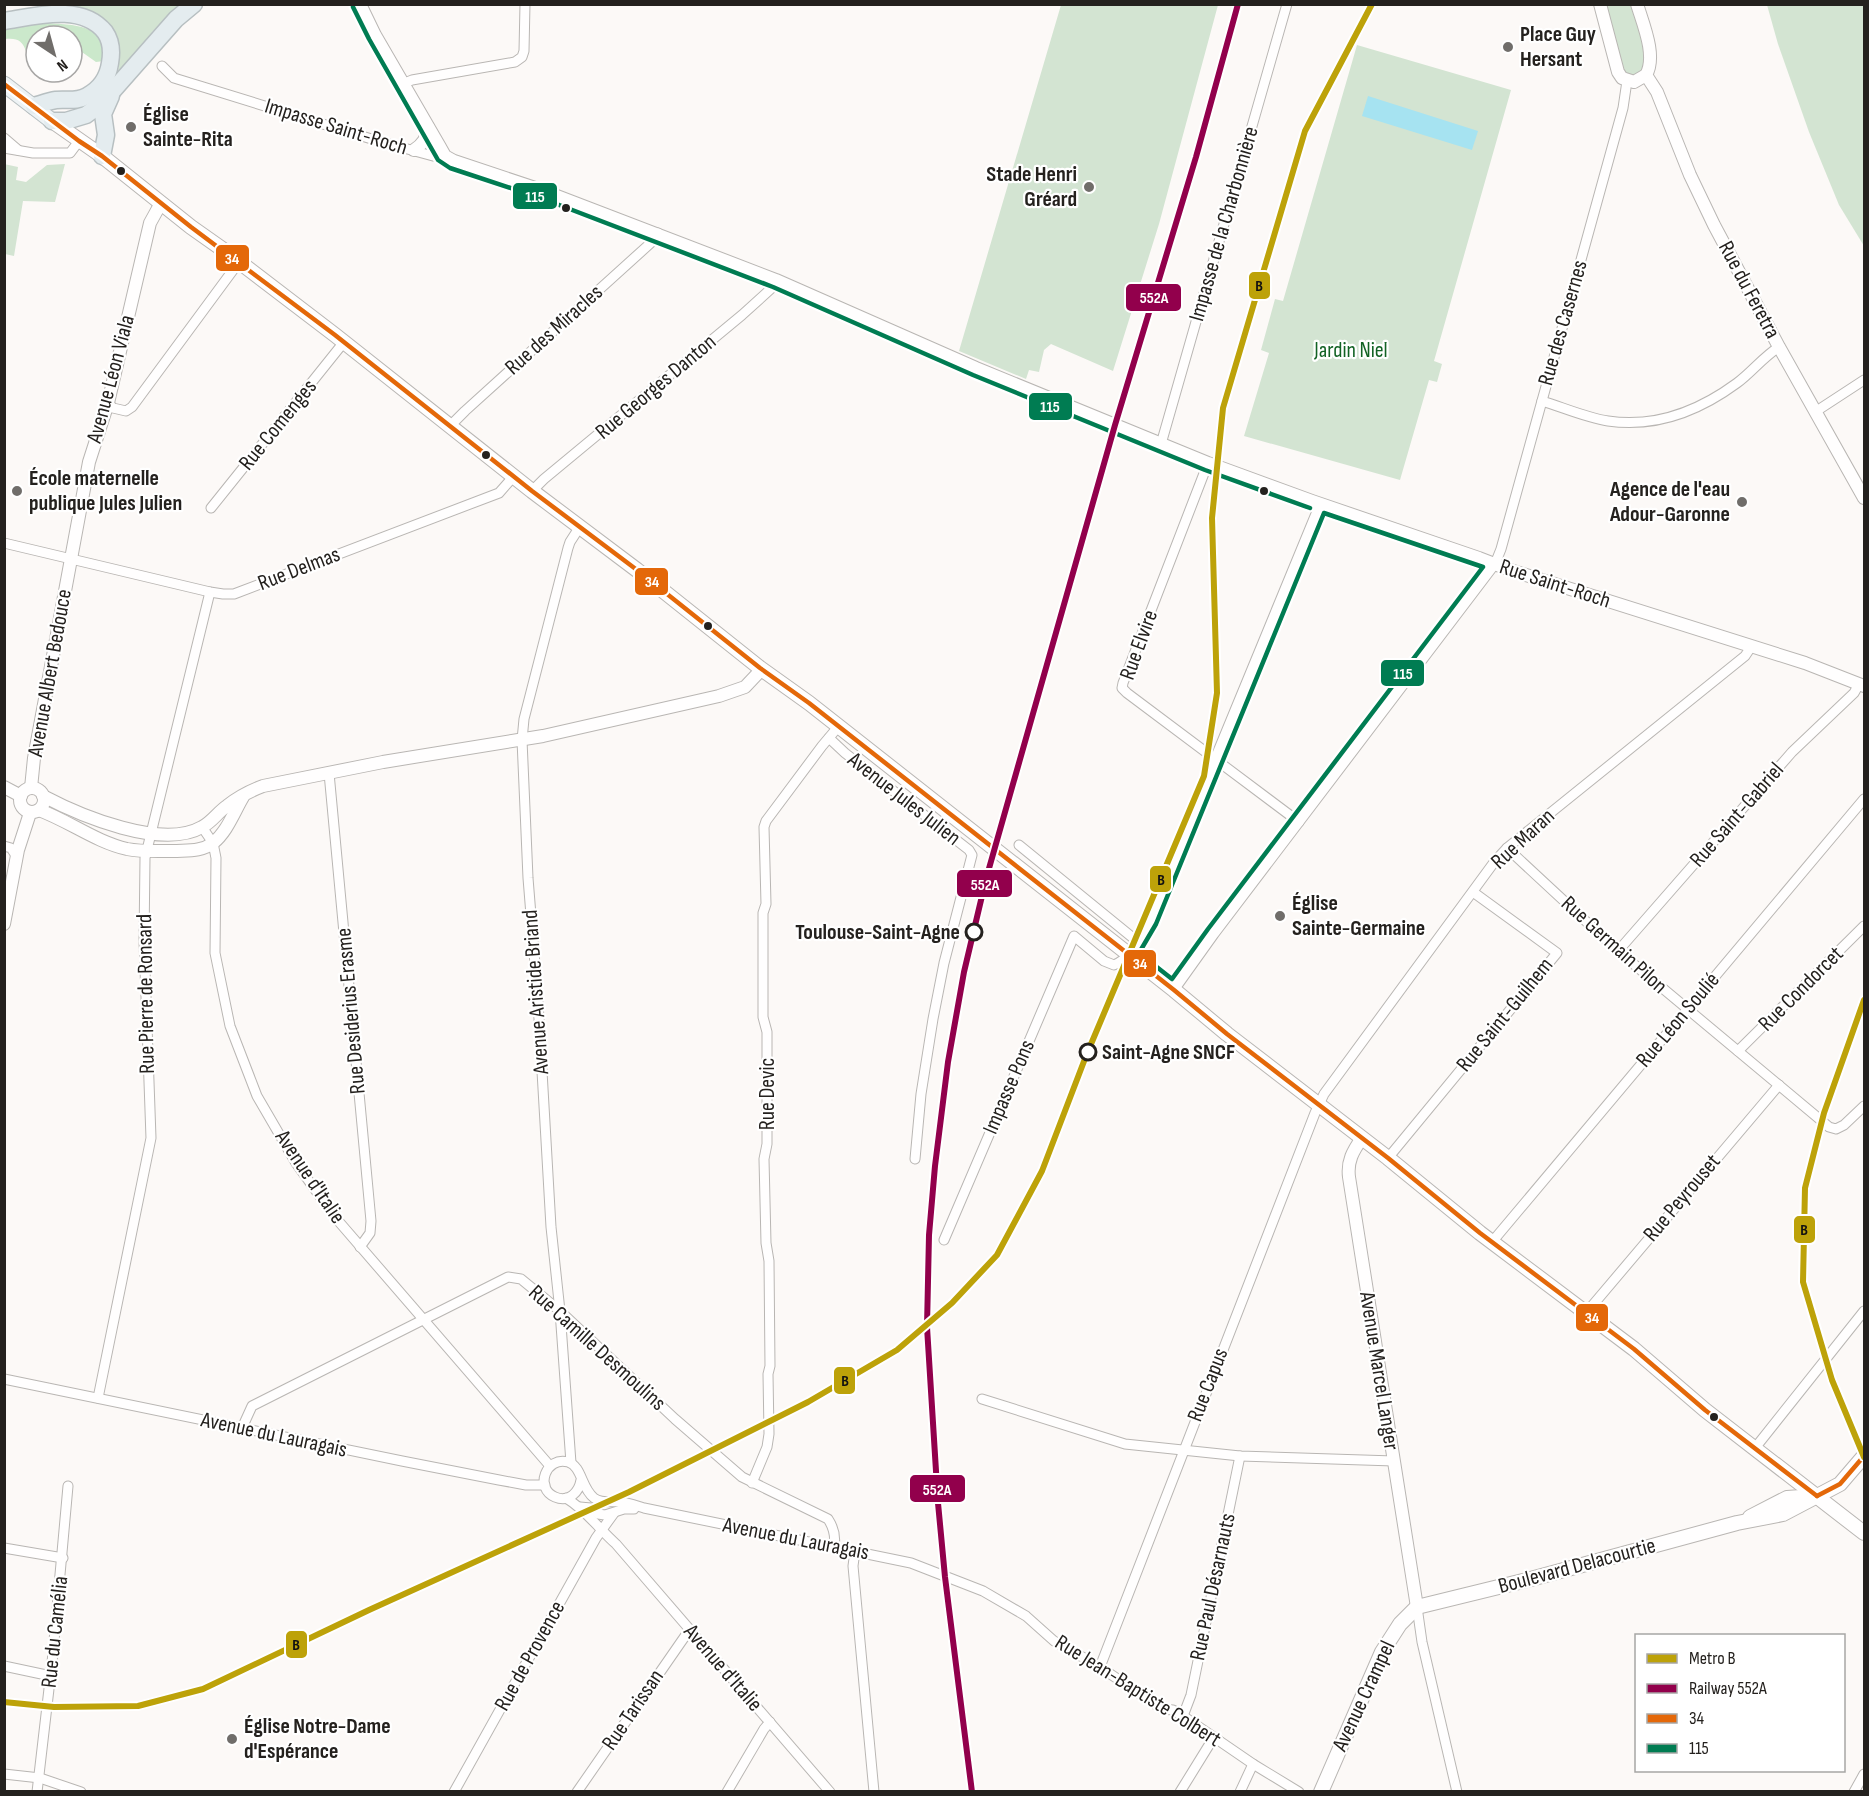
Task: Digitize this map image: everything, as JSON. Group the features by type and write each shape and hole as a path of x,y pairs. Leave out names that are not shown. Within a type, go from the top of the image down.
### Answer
{"highway":[{"path":"52,121 66,121 86,115 102,103 176,19 194,4"},
{"path":"4,21 33,16 79,15 91,20 101,28 110,42 112,49 108,72 103,83 94,92 74,101 59,100 34,106"},
{"path":"102,156 106,135 103,114 114,91"}],"main road":[{"name":"Avenue Jules Julien","path":"4,84 102,156 160,203 344,342 579,528 801,697 834,733 975,833 1227,1034 1864,1533"},
{"path":"1817,1496 1840,1484 1864,1456"},
{"path":"1783,1471 1790,1482 1787,1498"},
{"name":"Boulevard Delacourtie","path":"1737,1523 1787,1498 1817,1496"},
{"name":"Boulevard Delacourtie","path":"1417,1607 1527,1580 1737,1523 1789,1512 1817,1496"},
{"name":"Avenue Crampel","path":"1321,1791 1382,1652 1400,1624 1417,1607"}],"street":[{"path":"360,4 402,84 445,156"},
{"path":"402,84 412,80 515,62 522,57 524,51 525,4"},
{"name":"Impasse de la Charbonnière","path":"1161,444 1287,4"},
{"path":"1600,4 1615,65 1622,78 1634,82 1646,75 1650,63 1649,49 1637,4"},
{"name":"Impasse Saint-Roch","path":"162,66 174,78 378,141 433,156 445,156"},
{"name":"Rue du Feretra","path":"1646,75 1657,92 1693,182 1779,347 1864,498"},
{"name":"Rue des Casernes","path":"1174,990 1495,564 1623,108 1627,81"},
{"path":"414,150 427,137 428,127"},
{"path":"4,138 20,151"},
{"path":"4,148 45,154 70,153 79,141"},
{"name":"Rue Saint-Roch","path":"445,156 658,233 776,280 976,368 1209,463 1495,564 1805,663 1862,685"},
{"name":"Avenue Léon Viala","path":"72,558 89,462 108,403 150,224 160,203"},
{"name":"Rue des Miracles","path":"450,426 654,240 658,233"},
{"path":"108,403 112,408 126,411 132,407 239,262"},
{"name":"Rue Georges Danton","path":"532,491 742,315 774,286 776,280"},
{"name":"Rue Comenges","path":"211,508 344,342"},
{"path":"1542,400 1606,421 1632,423 1657,421 1690,411 1720,394 1739,382 1779,347"},
{"path":"1815,412 1864,380"},
{"name":"Rue Elvire","path":"1209,463 1122,688 1299,822"},
{"name":"Rue Delmas","path":"4,543 210,592 234,594 499,493 514,476"},
{"path":"1129,955 1149,921 1320,504"},
{"name":"Avenue Aristide Briand","path":"571,1463 560,1311 551,1227 538,1002 528,878 522,740 524,719 568,548 579,528"},
{"name":"Avenue Albert Bedouce","path":"4,924 29,803 34,758 72,558"},
{"name":"Rue Pierre de Ronsard","path":"98,1398 151,1137 144,941 146,851 210,592"},
{"name":"Rue Maran","path":"1318,1104 1495,861 1508,848 1745,656 1751,647"},
{"path":"29,803 44,804 43,796 108,823 150,835 177,835 202,827 226,806 263,786 329,772 522,740 735,692 749,685 762,669"},
{"name":"Rue Saint-Gabriel","path":"1618,951 1792,752 1862,685"},
{"name":"Avenue Jules Julien","path":"834,733 845,753 969,850 972,855 944,963 933,1019 921,1094 915,1159"},
{"name":"Rue Devic","path":"752,1483 767,1447 770,1366 769,1261 766,1243 764,1171 767,1144 767,1032 763,1017 766,904 763,836 766,821 834,733"},
{"name":"Rue Desiderius Erasme","path":"329,772 371,1221 370,1233 360,1247"},
{"path":"4,787 29,803 104,841 128,849 146,851 196,850 213,843 223,832 245,794"},
{"name":"Rue Léon Soulié","path":"1492,1242 1864,799"},
{"name":"Avenue d'Italie","path":"202,827 213,843 216,858 215,953 233,1036 257,1096 296,1163 334,1216 550,1466"},
{"path":"1019,845 1138,942"},
{"path":"4,846 18,854"},
{"name":"Rue Germain Pilon","path":"1508,848 1618,951 1829,1127 1836,1129 1844,1125 1864,1106"},
{"name":"Rue Saint-Guilhem","path":"1388,1158 1557,953 1473,891"},
{"name":"Rue Condorcet","path":"1738,1051 1864,926"},
{"name":"Impasse Pons","path":"944,1240 1074,936 1104,961 1114,965 1129,955"},
{"name":"Rue Peyrouset","path":"1586,1313 1779,1085"},
{"name":"Rue Capus","path":"1100,1667 1318,1104"},
{"name":"Avenue Marcel Langer","path":"1362,1138 1349,1159 1349,1177 1417,1607"},
{"name":"Rue Camille Desmoulins","path":"242,1428 252,1406 508,1277 522,1279 742,1478 828,1519 833,1527 834,1547"},
{"path":"1755,1448 1864,1311"},
{"name":"Avenue du Lauragais","path":"4,1379 499,1480 526,1485 545,1485"},
{"path":"982,1399 1125,1444 1240,1456 1394,1461"},
{"name":"Rue Paul Désarnauts","path":"1183,1716 1191,1695 1240,1456"},
{"path":"581,1480 579,1490 575,1494 561,1499 551,1495 545,1485 545,1475 550,1466 560,1462 571,1463 579,1471 585,1488 596,1500"},
{"name":"Rue du Camélia","path":"37,1791 63,1558 68,1486"},
{"name":"Avenue d'Italie","path":"566,1498 607,1520"},
{"name":"Avenue d'Italie","path":"596,1500 616,1544 830,1791"},
{"name":"Avenue du Lauragais","path":"596,1500 622,1502 911,1563 945,1577"},
{"name":"Avenue d'Italie","path":"580,1507 591,1508 607,1520"},
{"name":"Avenue du Lauragais","path":"607,1520 624,1509 644,1508"},
{"name":"Rue de Provence","path":"454,1791 607,1520"},
{"path":"4,1548 63,1558"},
{"path":"855,1551 853,1566 874,1791"},
{"name":"Rue Jean-Baptiste Colbert","path":"945,1577 964,1582 983,1591 1026,1616 1054,1641 1100,1667 1162,1709 1173,1710 1183,1716 1253,1764 1299,1791"},
{"path":"1417,1607 1422,1642 1457,1791"},
{"name":"Rue Tarissan","path":"577,1791 690,1629"},
{"path":"4,1666 51,1676"},
{"path":"727,1791 770,1722"},
{"path":"1180,1791 1214,1737"},
{"path":"1240,1791 1253,1764"},
{"path":"4,1774 40,1778 81,1791"},
{"path":"1854,1791 1864,1774"}],"green space":[{"path":"59,4 183,5 153,31 133,59 120,72 118,71 120,52 117,37 111,27 91,15 47,7"},
{"name":"Stade Henri Gréard","path":"1061,5 1218,5 1159,224 1113,371 1051,344 1044,350 1039,372 1029,370 1026,379 959,351"},
{"path":"1605,5 1633,5 1645,51 1643,70 1634,76 1628,75 1624,70"},
{"path":"1767,5 1864,5 1864,246 1839,205 1809,132 1778,44"},
{"path":"24,26 24,47 18,40 5,39 4,28"},
{"path":"84,28 100,39 104,61 96,62 84,54"},
{"name":"Jardin Niel","path":"1357,45 1511,90 1434,361 1442,364 1437,382 1429,380 1400,480 1244,436 1269,353 1261,350 1275,299 1283,301"},
{"path":"4,164 18,167 16,180 26,182 47,165 65,164 55,202 23,201 14,256 5,254"}],"water":[{"path":"1368,96 1478,131 1472,150 1362,116"}],"metro line":[{"name":"B","path":"4,1702 54,1707 138,1706 203,1689 369,1610 629,1492 808,1402 897,1350 952,1303 997,1255 1042,1171 1086,1056 1204,776 1217,693 1212,518 1223,408 1305,131 1372,4"},
{"name":"B","path":"1864,1000 1824,1113 1805,1188 1803,1282 1832,1380 1864,1457"}],"rail line":[{"name":"552A","path":"972,1792 945,1577 927,1327 929,1235 948,1062 964,972 986,879 1115,425 1196,157 1238,4"}],"transit line":[{"name":"115","path":"353,7 438,160 450,168 541,198 773,287 973,375 1205,470 1310,508"},
{"name":"34","path":"4,84 102,156 191,227 335,335 532,491 637,570 760,668 809,703 1227,1034 1388,1158 1480,1233 1634,1349 1705,1410 1817,1496"},
{"name":"115","path":"1324,513 1483,567 1172,979 1139,953 1156,924 1324,513"},
{"name":"34","path":"1817,1496 1840,1484 1864,1456"}],"place":[{"name":"Place Guy Hersant","path":"1508,47"},
{"name":"Église Sainte-Rita","path":"131,127"},
{"name":"Stade Henri Gréard","path":"1089,187"},
{"name":"École maternelle publique Jules Julien","path":"17,491"},
{"name":"Agence de l'eau Adour-Garonne","path":"1742,502"},
{"name":"Église Sainte-Germaine","path":"1280,916"},
{"name":"Toulouse-Saint-Agne","path":"974,932"},
{"name":"Saint-Agne SNCF","path":"1088,1052"},
{"name":"Église Notre-Dame d'Espérance","path":"232,1739"}]}
